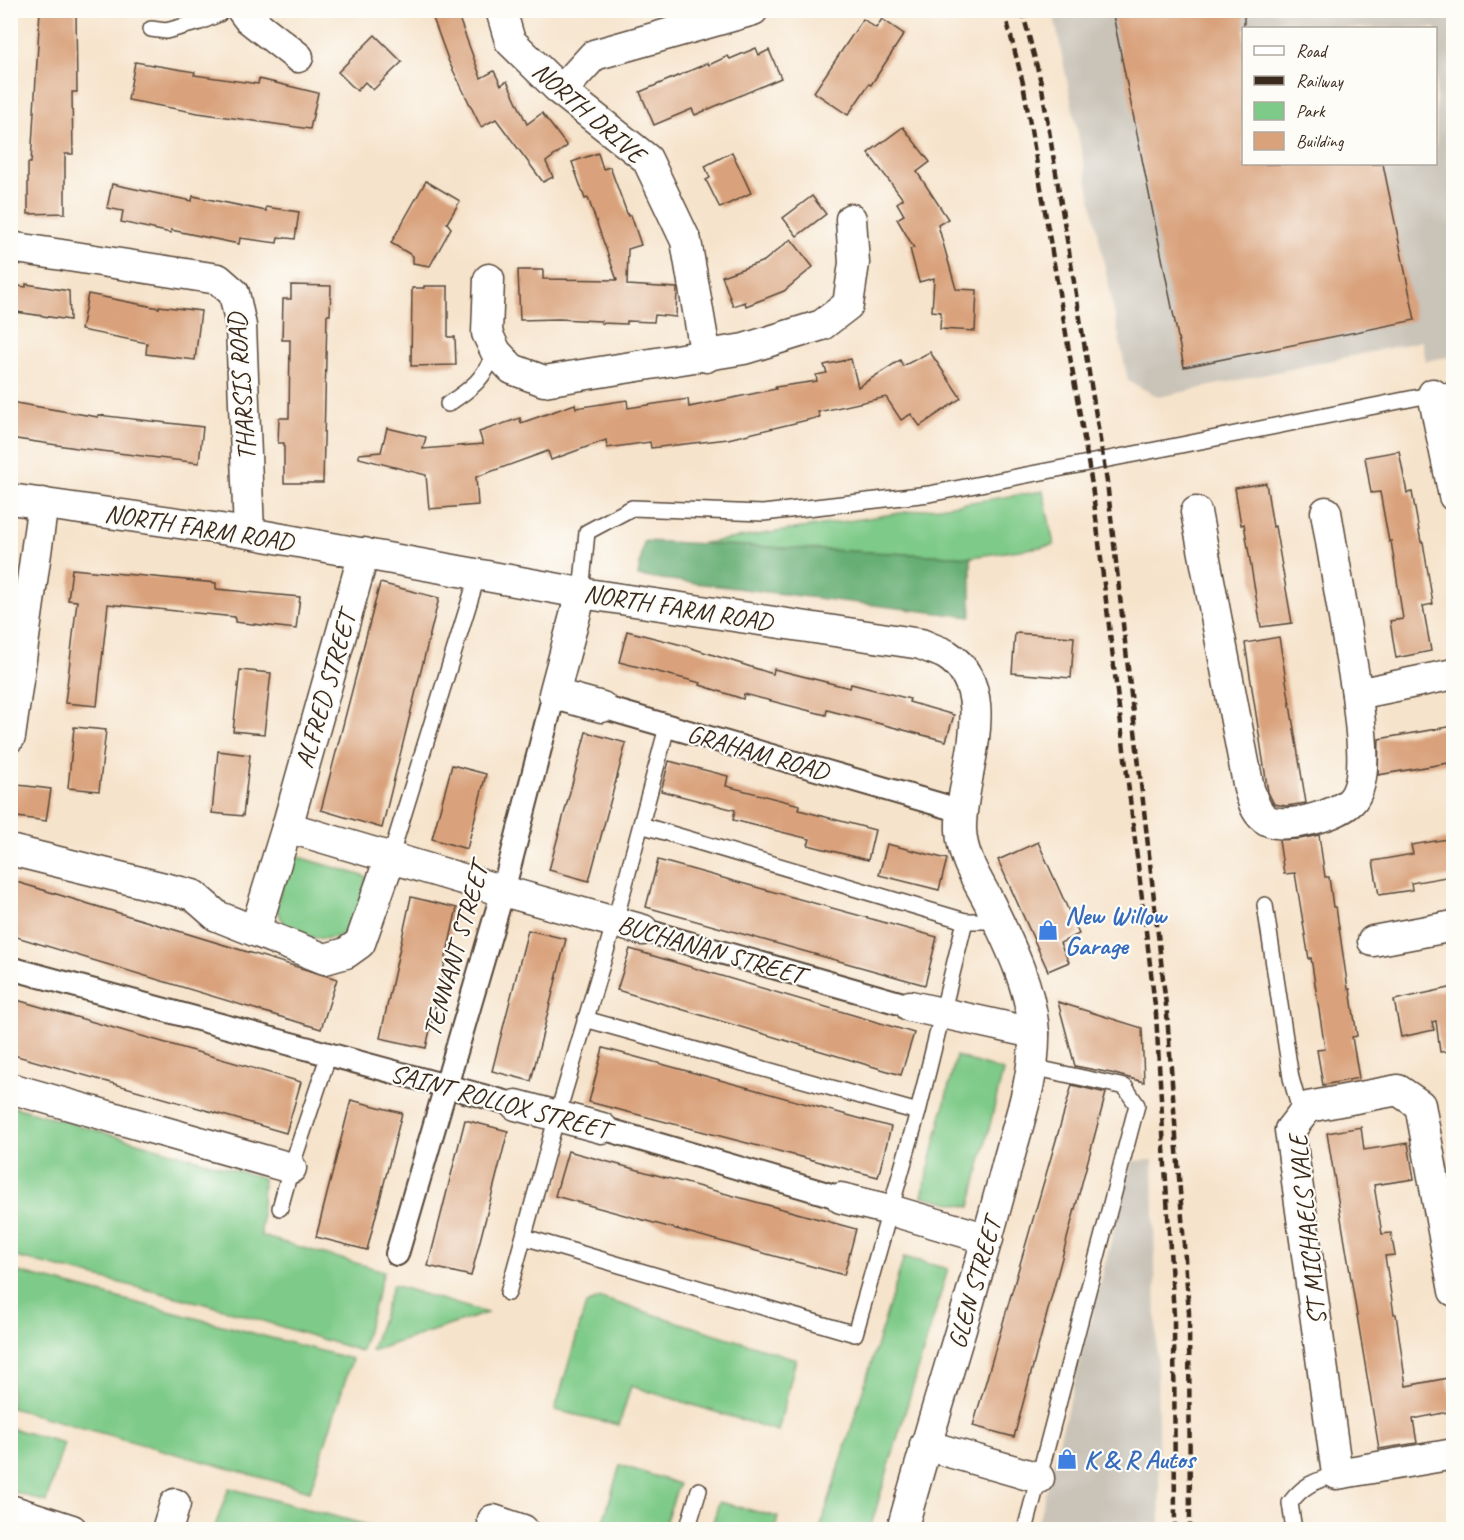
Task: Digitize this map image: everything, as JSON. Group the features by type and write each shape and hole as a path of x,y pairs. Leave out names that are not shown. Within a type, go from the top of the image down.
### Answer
{"street":[{"path":"242,10 248,18 298,57"},
{"name":"NORTH DRIVE","path":"501,10 510,41 561,91 647,159 686,241 706,357"},
{"path":"561,91 594,56 753,10"},
{"path":"489,279 487,333 496,352 512,369 544,381 706,357 744,349 822,325 848,305 854,263 851,219"},
{"name":"THARSIS ROAD","path":"10,247 218,279 234,293 241,326 249,533"},
{"path":"1443,392 1454,496"},
{"name":"NORTH FARM ROAD","path":"10,499 249,533 581,593 921,644 948,656 966,674 975,696 974,736 962,811 961,831 965,856 998,921 1027,989 1034,1033"},
{"path":"10,738 43,503"},
{"path":"1196,512 1249,789 1256,810 1265,819 1276,824 1315,819 1341,810 1353,799 1361,780 1357,694 1326,512"},
{"name":"ALFRED STREET","path":"255,931 287,827 364,554"},
{"path":"554,694 581,593"},
{"path":"1357,694 1454,674"},
{"name":"GRAHAM ROAD","path":"554,694 962,811"},
{"name":"TENNANT STREET","path":"397,1254 503,891 554,694"},
{"path":"10,850 193,895 217,916 325,959 346,953 360,943 390,858 287,827"},
{"name":"BUCHANAN STREET","path":"390,858 910,1006 1034,1033"},
{"path":"1373,941 1454,926"},
{"name":"SAINT ROLLOX STREET","path":"10,968 602,1128 988,1239"},
{"name":"GLEN STREET","path":"902,1530 925,1445 988,1239 1032,1067 1034,1033"},
{"path":"10,1088 291,1168"},
{"name":"ST MICHAELS VALE","path":"1337,1474 1290,1131 1308,1107 1398,1090 1420,1105 1454,1291"},
{"path":"925,1445 1039,1478"},
{"path":"1337,1474 1454,1454"},
{"path":"23,1519 72,1530"},
{"path":"494,1520 523,1530"}],"lane":[{"path":"152,29 166,31 200,22 219,14 220,10"},
{"path":"448,404 469,391 484,375 496,352"},
{"path":"581,593 587,532 632,508 763,513 929,494 1182,446 1443,392"},
{"path":"390,858 478,574"},
{"path":"508,1293 668,727"},
{"path":"641,825 965,921 998,921"},
{"path":"1264,905 1291,1078 1301,1114"},
{"path":"524,1237 855,1334 918,1112 965,921"},
{"path":"585,1019 918,1112"},
{"path":"280,1208 328,1054"},
{"path":"1025,1530 1137,1105 1125,1087 1032,1067"},
{"path":"1294,1530 1290,1503 1299,1491 1315,1480 1337,1474"},
{"path":"687,1530 699,1490"}],"shaded area":[{"path":"1053,11 1453,11 1453,356 1426,361 1422,341 1159,397 1128,381"},
{"path":"1153,1160 1160,1529 1036,1530 1132,1161"}],"green space":[{"path":"1043,491 1054,545 971,557 698,544"},
{"path":"644,541 971,557 971,617 638,576"},
{"path":"292,855 367,877 354,921 349,930 342,935 325,938 306,936 290,928 279,915 276,906"},
{"path":"956,1056 1003,1071 970,1207 922,1196"},
{"path":"11,1106 263,1178 261,1236 384,1271 361,1351 213,1306 11,1256"},
{"path":"904,1257 948,1269 870,1529 820,1529"},
{"path":"11,1270 352,1359 310,1491 11,1408"},
{"path":"393,1285 487,1313 371,1351"},
{"path":"601,1298 796,1359 778,1431 631,1386 619,1425 555,1410 586,1304"},
{"path":"10,1428 64,1443 46,1502 11,1491"},
{"path":"620,1465 679,1484 663,1529 601,1529"},
{"path":"229,1488 382,1529 214,1529"},
{"path":"719,1502 778,1517 775,1529 711,1529"}],"building":[{"path":"40,10 76,10 77,92 72,92 73,154 65,154 65,213 28,214 28,163 31,163"},
{"path":"430,10 456,10 481,78 494,71 501,85 507,81 527,124 542,113 567,146 546,162 553,177 543,182 496,119 481,127 449,62"},
{"path":"1112,10 1244,10 1242,165 1383,165 1415,320 1184,367"},
{"path":"863,19 876,28 882,19 904,34 871,85 869,84 848,115 814,92"},
{"path":"375,35 402,62 373,90 365,82 357,91 338,72"},
{"path":"756,48 759,55 769,50 781,78 695,115 692,109 654,125 640,92 708,63 709,65 728,56 730,59"},
{"path":"135,62 195,72 194,75 258,84 259,79 318,93 310,129 198,113 128,100"},
{"path":"903,127 930,162 917,172 948,219 938,225 956,289 977,290 975,331 940,329 941,312 932,311 934,278 919,282 910,249 914,248 897,219 904,215 897,203 903,199 868,153"},
{"path":"732,152 751,193 720,208 706,180 710,178 705,166"},
{"path":"598,153 603,169 610,167 641,245 628,249 627,285 677,288 676,317 655,315 654,322 627,321 627,324 558,319 520,320 518,270 543,270 543,279 617,280 588,198 585,199 572,162"},
{"path":"426,181 460,201 447,223 451,228 430,266 413,263 413,256 391,243"},
{"path":"112,184 192,201 193,196 266,211 266,207 299,212 295,239 278,237 277,243 240,238 239,244 121,222 123,211 107,208"},
{"path":"812,196 826,214 797,236 783,218"},
{"path":"791,239 813,267 784,291 746,306 745,302 733,306 722,276 764,261"},
{"path":"26,284 69,291 70,320 10,311 10,285 26,287"},
{"path":"291,285 331,286 330,315 327,315 323,483 284,483 284,443 278,443 279,418 289,418 290,340 282,340 283,299 291,299"},
{"path":"424,286 448,286 448,337 455,337 456,365 411,366 412,288 424,288"},
{"path":"88,294 159,308 159,306 201,311 195,360 146,354 147,343 81,330"},
{"path":"930,352 961,398 920,426 911,414 901,420 886,397 818,412 820,417 728,439 651,448 650,442 607,448 606,440 551,460 548,451 476,477 478,505 429,509 426,475 359,458 359,454 381,452 387,428 426,437 423,449 483,444 479,432 520,418 521,423 575,404 576,408 627,400 628,408 688,399 689,407 776,389 775,387 817,381 816,375 827,373 824,365 851,359 858,387 900,360 903,366"},
{"path":"10,402 98,417 98,415 203,427 199,463 10,438"},
{"path":"1399,451 1407,493 1412,492 1433,604 1423,606 1431,651 1396,658 1390,621 1403,619 1391,541 1389,542 1380,492 1371,493 1365,457"},
{"path":"1266,483 1292,623 1261,627 1244,524 1241,525 1235,488"},
{"path":"72,569 216,583 216,589 300,597 296,629 235,622 235,617 108,604 97,706 65,703 77,601 68,600"},
{"path":"380,583 439,598 382,828 321,810"},
{"path":"627,631 682,645 773,674 774,669 850,688 851,684 910,699 909,702 954,715 946,741 827,710 826,715 744,694 743,699 700,685 701,683 619,662"},
{"path":"1015,633 1074,637 1071,678 1012,673"},
{"path":"1279,637 1306,803 1286,806 1274,804 1268,792 1245,643"},
{"path":"240,670 271,673 264,734 233,731"},
{"path":"1454,726 1454,762 1378,775 1379,739"},
{"path":"74,727 106,730 99,791 68,788"},
{"path":"586,732 626,743 589,881 549,870"},
{"path":"218,751 250,755 243,816 212,813"},
{"path":"669,761 728,776 726,786 800,805 799,810 875,830 868,860 808,845 810,839 733,820 735,810 661,791"},
{"path":"452,765 486,774 467,849 432,839"},
{"path":"10,784 51,789 46,821 10,816"},
{"path":"1319,835 1325,877 1329,877 1333,907 1336,907 1348,989 1350,989 1357,1036 1352,1037 1359,1078 1323,1085 1317,1050 1325,1049 1311,958 1309,959 1295,873 1284,874 1279,840"},
{"path":"1447,839 1452,876 1411,883 1412,890 1379,895 1373,861 1413,854 1411,845"},
{"path":"1038,842 1079,934 1060,943 1069,962 1048,971 998,860"},
{"path":"887,844 947,859 939,890 879,875"},
{"path":"658,860 937,937 925,985 646,907"},
{"path":"10,880 337,979 321,1029 10,935"},
{"path":"411,897 457,908 426,1048 380,1038"},
{"path":"528,930 566,939 531,1081 492,1071"},
{"path":"630,949 914,1033 901,1075 617,990"},
{"path":"1454,987 1454,1051 1440,1052 1436,1021 1432,1022 1434,1030 1401,1037 1394,1000"},
{"path":"10,998 301,1082 286,1133 10,1054"},
{"path":"1058,1002 1142,1028 1144,1082 1075,1066"},
{"path":"603,1048 891,1127 878,1177 589,1102"},
{"path":"1072,1085 1106,1093 1014,1437 973,1426"},
{"path":"351,1100 402,1113 367,1250 316,1237"},
{"path":"465,1120 508,1131 471,1276 428,1266"},
{"path":"1361,1127 1364,1150 1408,1143 1414,1179 1374,1185 1382,1234 1391,1233 1395,1255 1385,1256 1406,1386 1448,1378 1453,1411 1413,1419 1417,1443 1379,1449 1327,1133"},
{"path":"568,1151 856,1229 844,1275 555,1196"}],"railway":[{"path":"1004,10 1023,83 1092,485 1156,1014 1174,1316 1175,1530"},
{"path":"1022,10 1041,82 1107,482 1167,1014 1189,1313 1190,1530"}],"place":[{"name":"New Willow Garage","path":"1048,930"},
{"name":"K & R Autos","path":"1067,1459"}]}
